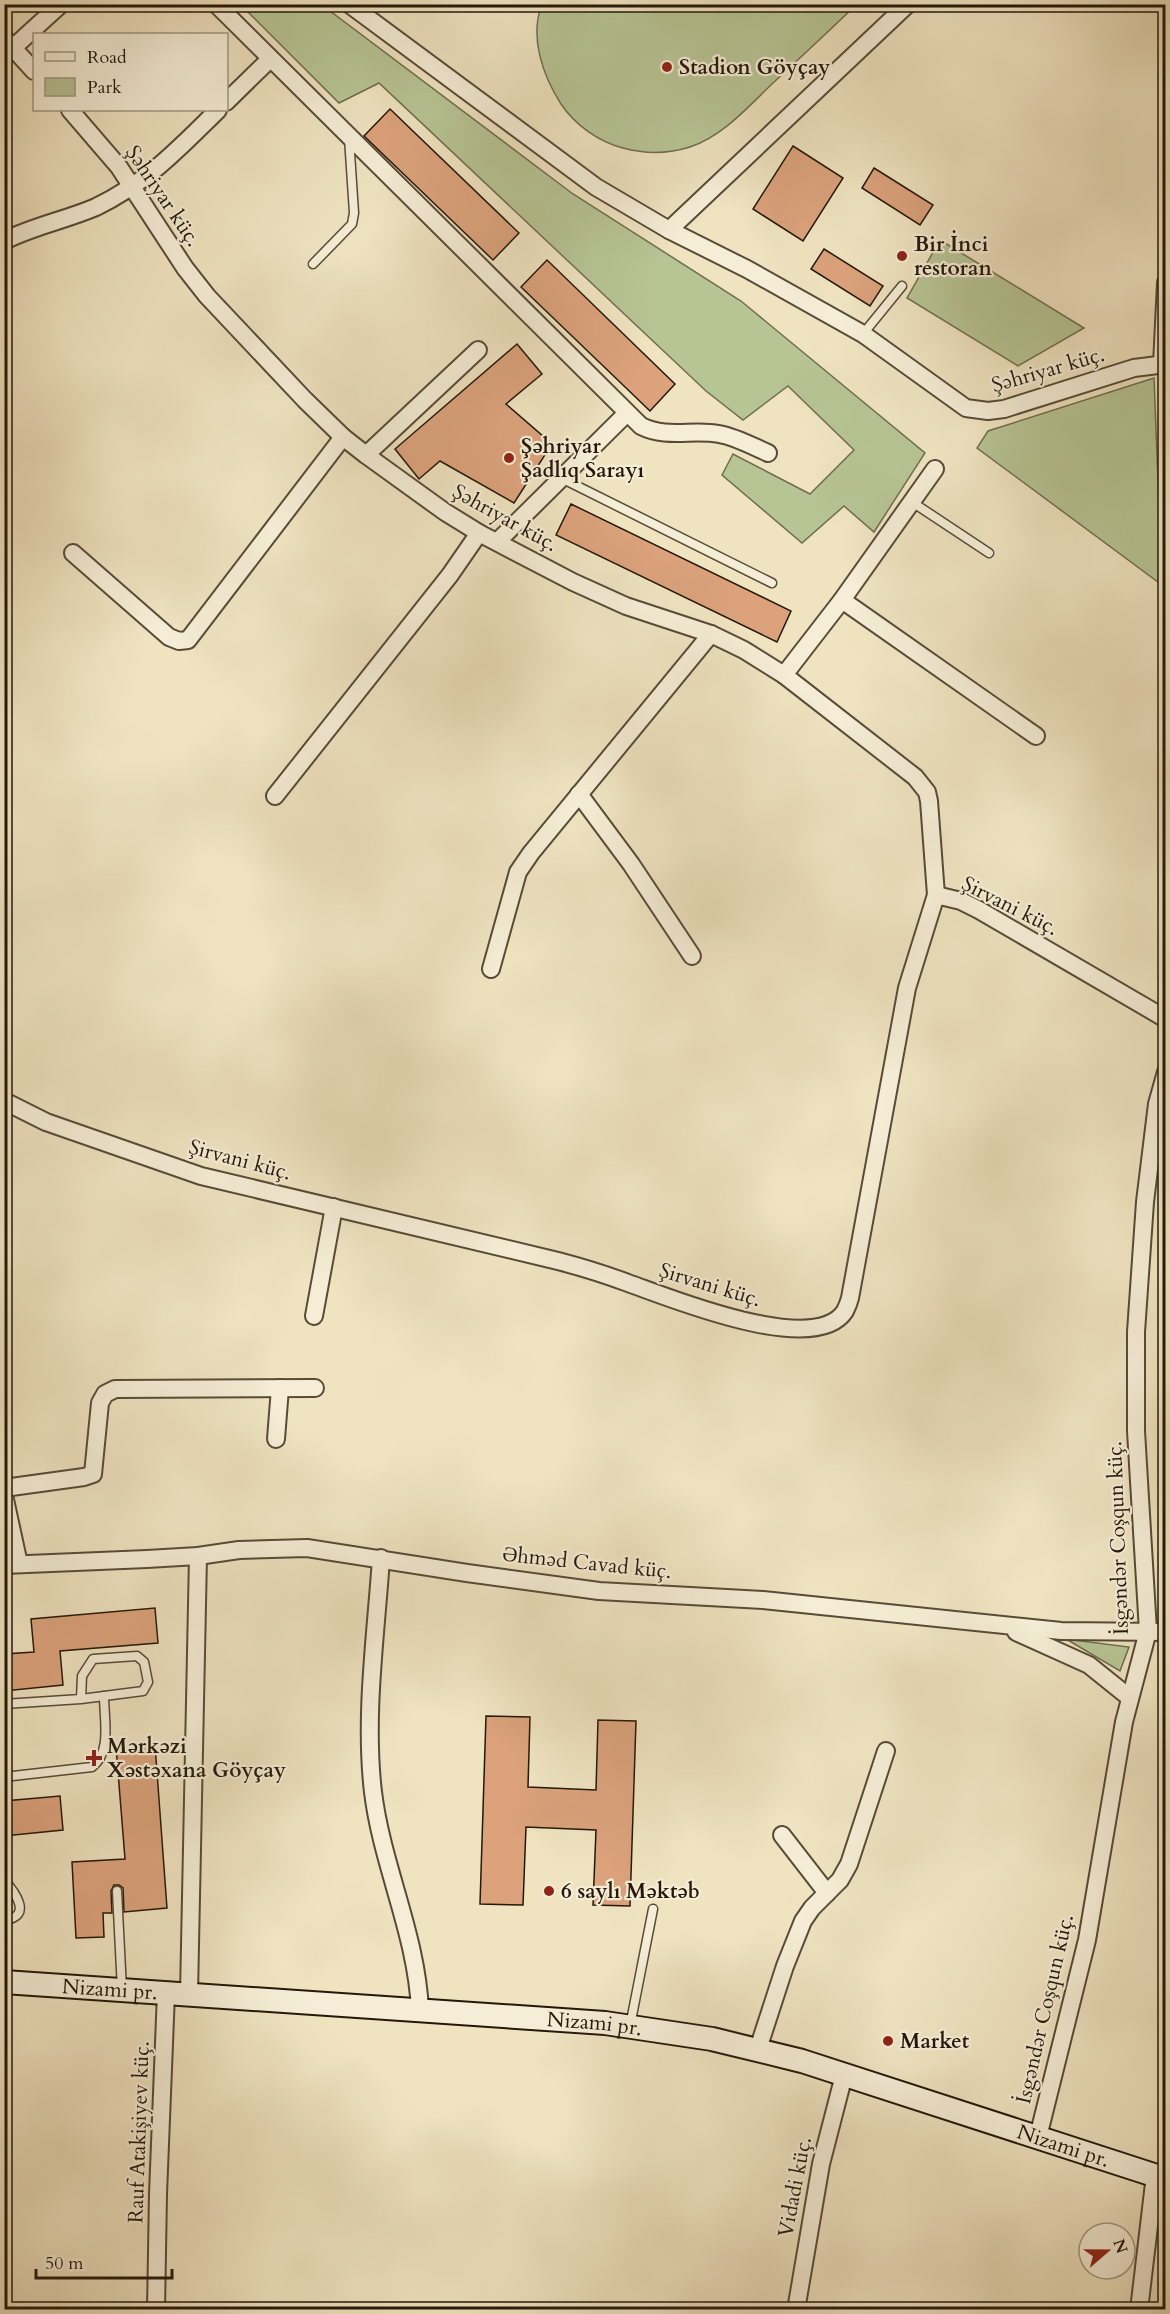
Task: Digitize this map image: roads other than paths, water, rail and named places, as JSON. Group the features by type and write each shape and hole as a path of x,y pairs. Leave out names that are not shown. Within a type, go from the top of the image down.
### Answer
{"street":[{"path":"33,70 7,47 61,4"},
{"path":"216,4 641,426 653,433 718,434 768,453"},
{"name":"Şəhriyar küç.","path":"348,4 596,186 669,230 747,269 863,334 966,408 988,411 1004,409 1134,368 1164,364"},
{"path":"669,230 908,4"},
{"path":"228,100 270,59"},
{"name":"Şəhriyar küç.","path":"71,111 119,167 184,268 207,296 343,437 445,512 479,533 573,582 626,606 711,634 744,650 784,675 921,783 927,792 929,801 936,895"},
{"path":"6,239 86,211 133,188 160,167 217,111"},
{"path":"1164,364 1166,283"},
{"path":"366,455 478,350"},
{"path":"497,542 627,413"},
{"path":"73,554 170,637 179,641 188,640 343,437"},
{"path":"784,675 842,600 935,469"},
{"path":"275,796 450,575 479,533"},
{"path":"842,600 1036,736"},
{"path":"491,969 518,872 531,853 711,634"},
{"path":"579,794 631,864 692,956"},
{"name":"Şirvani küç.","path":"4,1101 46,1122 201,1176 558,1261 601,1273 739,1321 787,1327 815,1327 833,1321 844,1312 850,1298 907,988 936,895 961,901 979,910 1166,1019"},
{"name":"İsgəndər Coşqun küç.","path":"1038,2137 1087,1940 1124,1722 1148,1631 1136,1431 1136,1332 1145,1202 1157,1104 1166,1072"},
{"path":"314,1316 334,1207"},
{"path":"276,1439 280,1388"},
{"path":"4,1488 93,1474 100,1402 105,1394 115,1389 315,1388"},
{"path":"4,1495 12,1564"},
{"name":"Əhməd Cavad küç.","path":"12,1564 198,1556 238,1550 307,1548 599,1591 763,1600 1061,1631 1166,1632"},
{"path":"189,1994 198,1556"},
{"path":"381,1558 370,1707 373,1792 377,1818 413,1950 419,1985 420,2011"},
{"path":"1004,1626 1089,1665 1130,1698"},
{"path":"758,2049 785,1966 803,1921 812,1908 840,1880 849,1864 886,1751"},
{"path":"782,1835 827,1893"},
{"name":"Nizami pr.","path":"4,1982 605,2023 712,2039 758,2049 844,2075 1160,2177"},
{"name":"Rauf Atakişiyev küç.","path":"156,2310 166,1993"},
{"name":"Vidadi küç.","path":"796,2310 821,2164 844,2075"},
{"path":"1139,2310 1160,2177"}],"lane":[{"path":"313,264 352,224 354,213 349,138"},
{"path":"863,334 902,286"},
{"path":"561,478 772,583"},
{"path":"912,502 989,553"},
{"path":"4,1704 81,1699 143,1691 148,1682 144,1662 137,1656 93,1659 82,1676 81,1699"},
{"path":"4,1777 92,1767 100,1761 104,1754 105,1742 104,1696"},
{"path":"4,1880 17,1894 20,1905 18,1913 11,1919 4,1920"},
{"path":"117,1891 122,1990"},
{"path":"630,2027 653,1909"}],"place":[{"name":"Stadion Göyçay","path":"667,67"},
{"name":"Bir İnci restoran","path":"902,256"},
{"name":"Şəhriyar Şadlıq Sarayı","path":"509,458"},
{"name":"Mərkəzi Xəstəxana Göyçay","path":"94,1758"},
{"name":"6 saylı Məktəb","path":"549,1891"},
{"name":"Market","path":"888,2041"}]}
